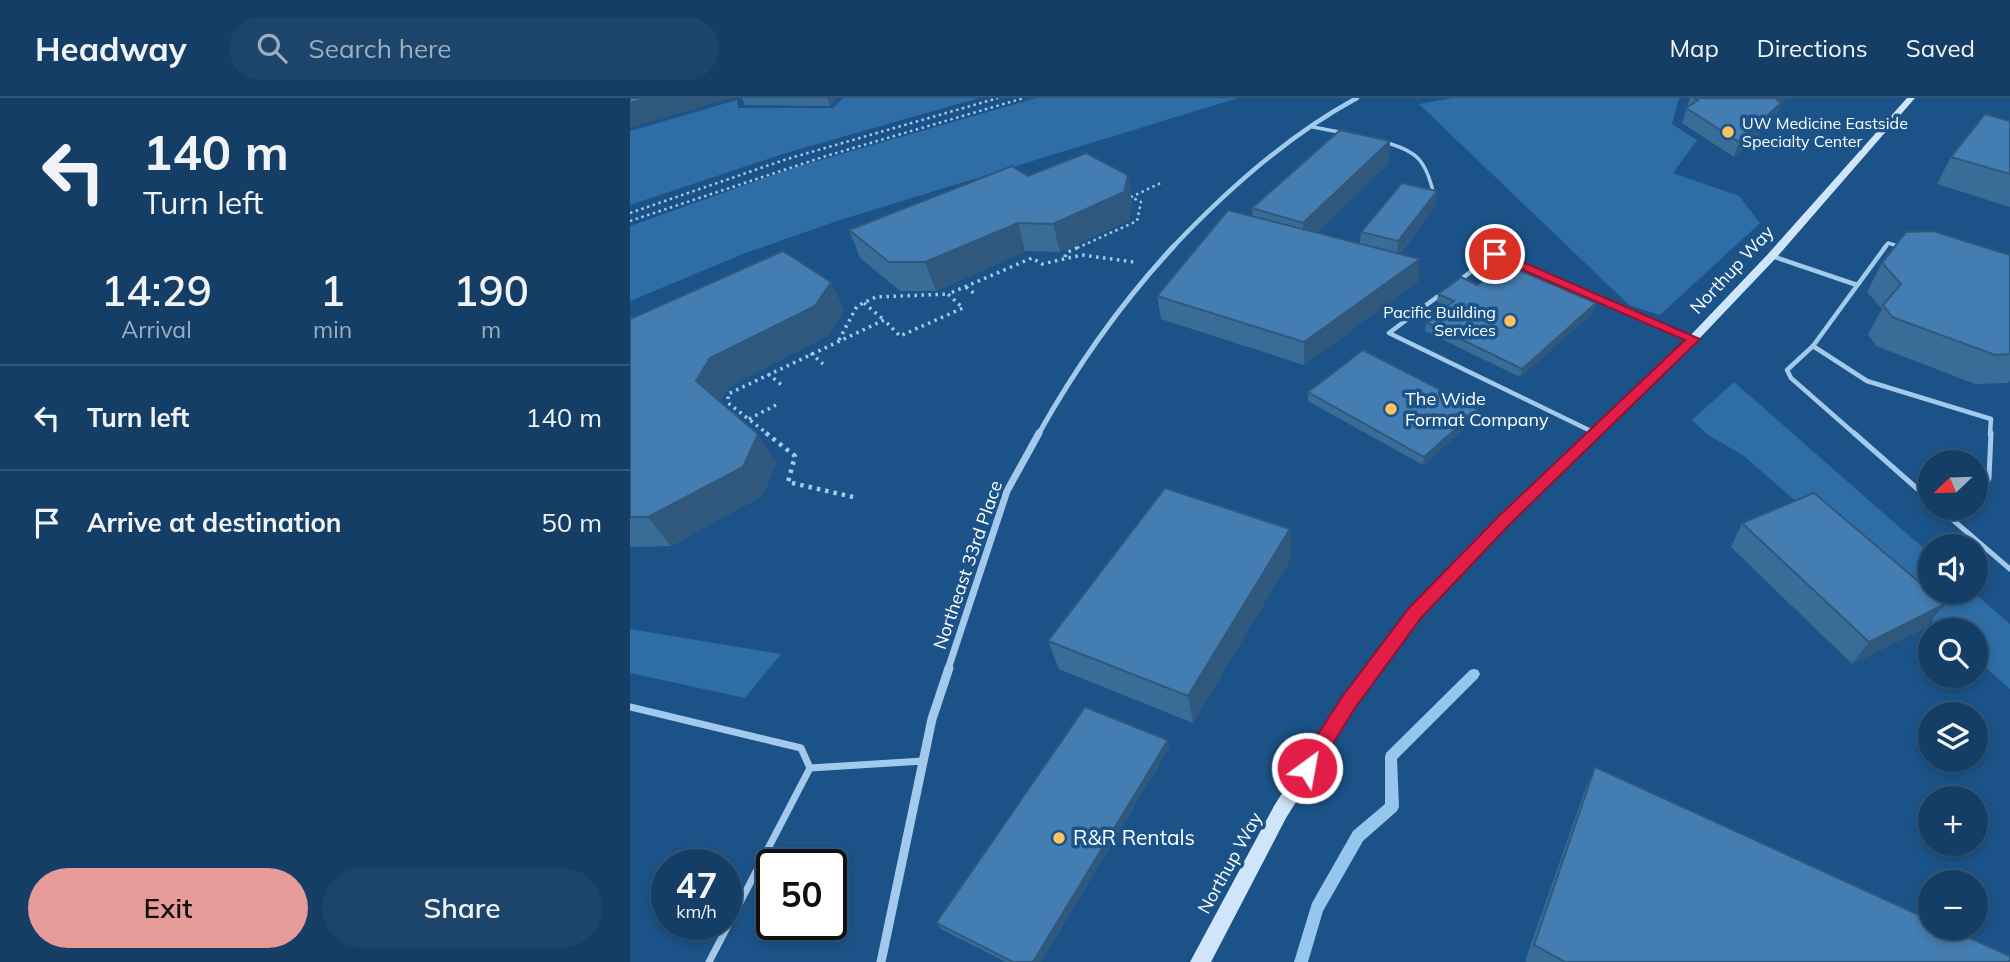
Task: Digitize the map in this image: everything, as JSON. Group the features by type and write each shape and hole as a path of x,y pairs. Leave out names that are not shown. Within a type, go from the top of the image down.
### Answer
{"main road":[{"name":"Northup Way","path":"1200,962 1280,812 1349,702 1407,624 1504,520 1693,339 1772,256 1911,98"}],"street":[{"name":"Northeast 33rd Place","path":"881,962 932,719 1007,491 1073,373 1142,280 1217,200 1312,127 1357,98"}],"lane":[{"path":"1312,127 1354,135"},
{"path":"1377,141 1416,152 1428,168 1436,201"},
{"path":"1912,251 1888,243 1813,346 1787,370 1791,378 1918,489"},
{"path":"1452,285 1495,254 1693,339"},
{"path":"1772,256 1857,285"},
{"path":"1442,293 1389,333 1595,433"},
{"path":"1813,346 1867,381 1991,419 1988,480"},
{"path":"1953,520 2010,569"},
{"path":"630,707 801,748 810,768"},
{"path":"810,768 923,761"},
{"path":"709,962 810,768"}],"path":[{"path":"630,213 787,159 998,98"},
{"path":"630,221 749,178 858,144 1024,98"},
{"path":"1065,257 1066,253 1136,221 1140,202 1130,197 1163,182"},
{"path":"839,341 857,306 876,297 948,294 1032,258 1042,264 1065,257 1102,256 1135,262"},
{"path":"965,286 976,295"},
{"path":"864,303 900,336 963,308 948,294"},
{"path":"853,497 788,482 796,456 728,402 728,394 811,352 884,320"},
{"path":"811,352 823,364"},
{"path":"768,374 783,386"},
{"path":"749,419 776,405"}],"shaded area":[{"path":"843,98 979,98 786,153 630,205 630,131 737,100 738,108 833,108"},
{"path":"1036,98 1238,98 840,220 743,254 630,301 630,226 796,167"},
{"path":"1453,98 1679,98 1672,124 1697,140 1673,173 1739,196 1760,223 1660,315 1629,305 1419,104"},
{"path":"1734,382 1918,543 1918,604 1987,604 2010,624 2010,689 1988,670 1988,618 1929,618 1744,456 1708,435 1692,420"},
{"path":"630,629 781,654 745,698 630,673"}],"building":[{"path":"630,98 649,98 630,103"},
{"name":"UW Medicine Eastside Specialty Center","path":"1694,98 1775,98 1781,103 1739,142 1686,108 1698,100"},
{"path":"1985,114 2010,121 2010,174 1951,157"},
{"path":"1340,130 1390,141 1303,223 1252,208"},
{"path":"1086,153 1128,175 1124,192 1053,224 1018,223 925,262 889,262 849,230 1012,166 1028,176"},
{"path":"1402,183 1437,191 1398,241 1361,232"},
{"path":"1228,210 1420,259 1304,342 1157,296"},
{"path":"1933,231 2010,255 2010,354 1995,355 1892,317 1883,305 1901,284 1882,263 1906,232"},
{"path":"783,251 831,282 815,306 710,358 696,381 758,434 743,467 648,517 630,517 630,319"},
{"name":"Pacific Building Services","path":"1504,264 1596,303 1522,369 1426,322 1454,301 1438,294 1461,277 1477,285"},
{"name":"The Wide Format Company","path":"1363,350 1478,409 1424,457 1308,392"},
{"path":"1165,488 1290,529 1188,696 1048,641"},
{"path":"1814,493 1918,581 1918,604 1945,604 1869,642 1742,523"},
{"name":"R&R Rentals","path":"1085,707 1168,740 1033,962 1013,962 936,923"},
{"path":"1595,767 1918,915 1918,940 1974,940 2010,956 2010,962 1565,962 1534,945"}],"waterway":[{"path":"1301,962 1317,908 1358,836 1392,807 1391,757 1474,674"}],"place":[{"name":"UW Medicine Eastside Specialty Center","path":"1728,132"},
{"name":"Pacific Building Services","path":"1510,321"},
{"name":"The Wide Format Company","path":"1391,409"},
{"name":"R&R Rentals","path":"1059,838"}],"route":[{"path":"1307,768 1349,702 1415,613 1504,520 1693,339 1495,254"}]}
